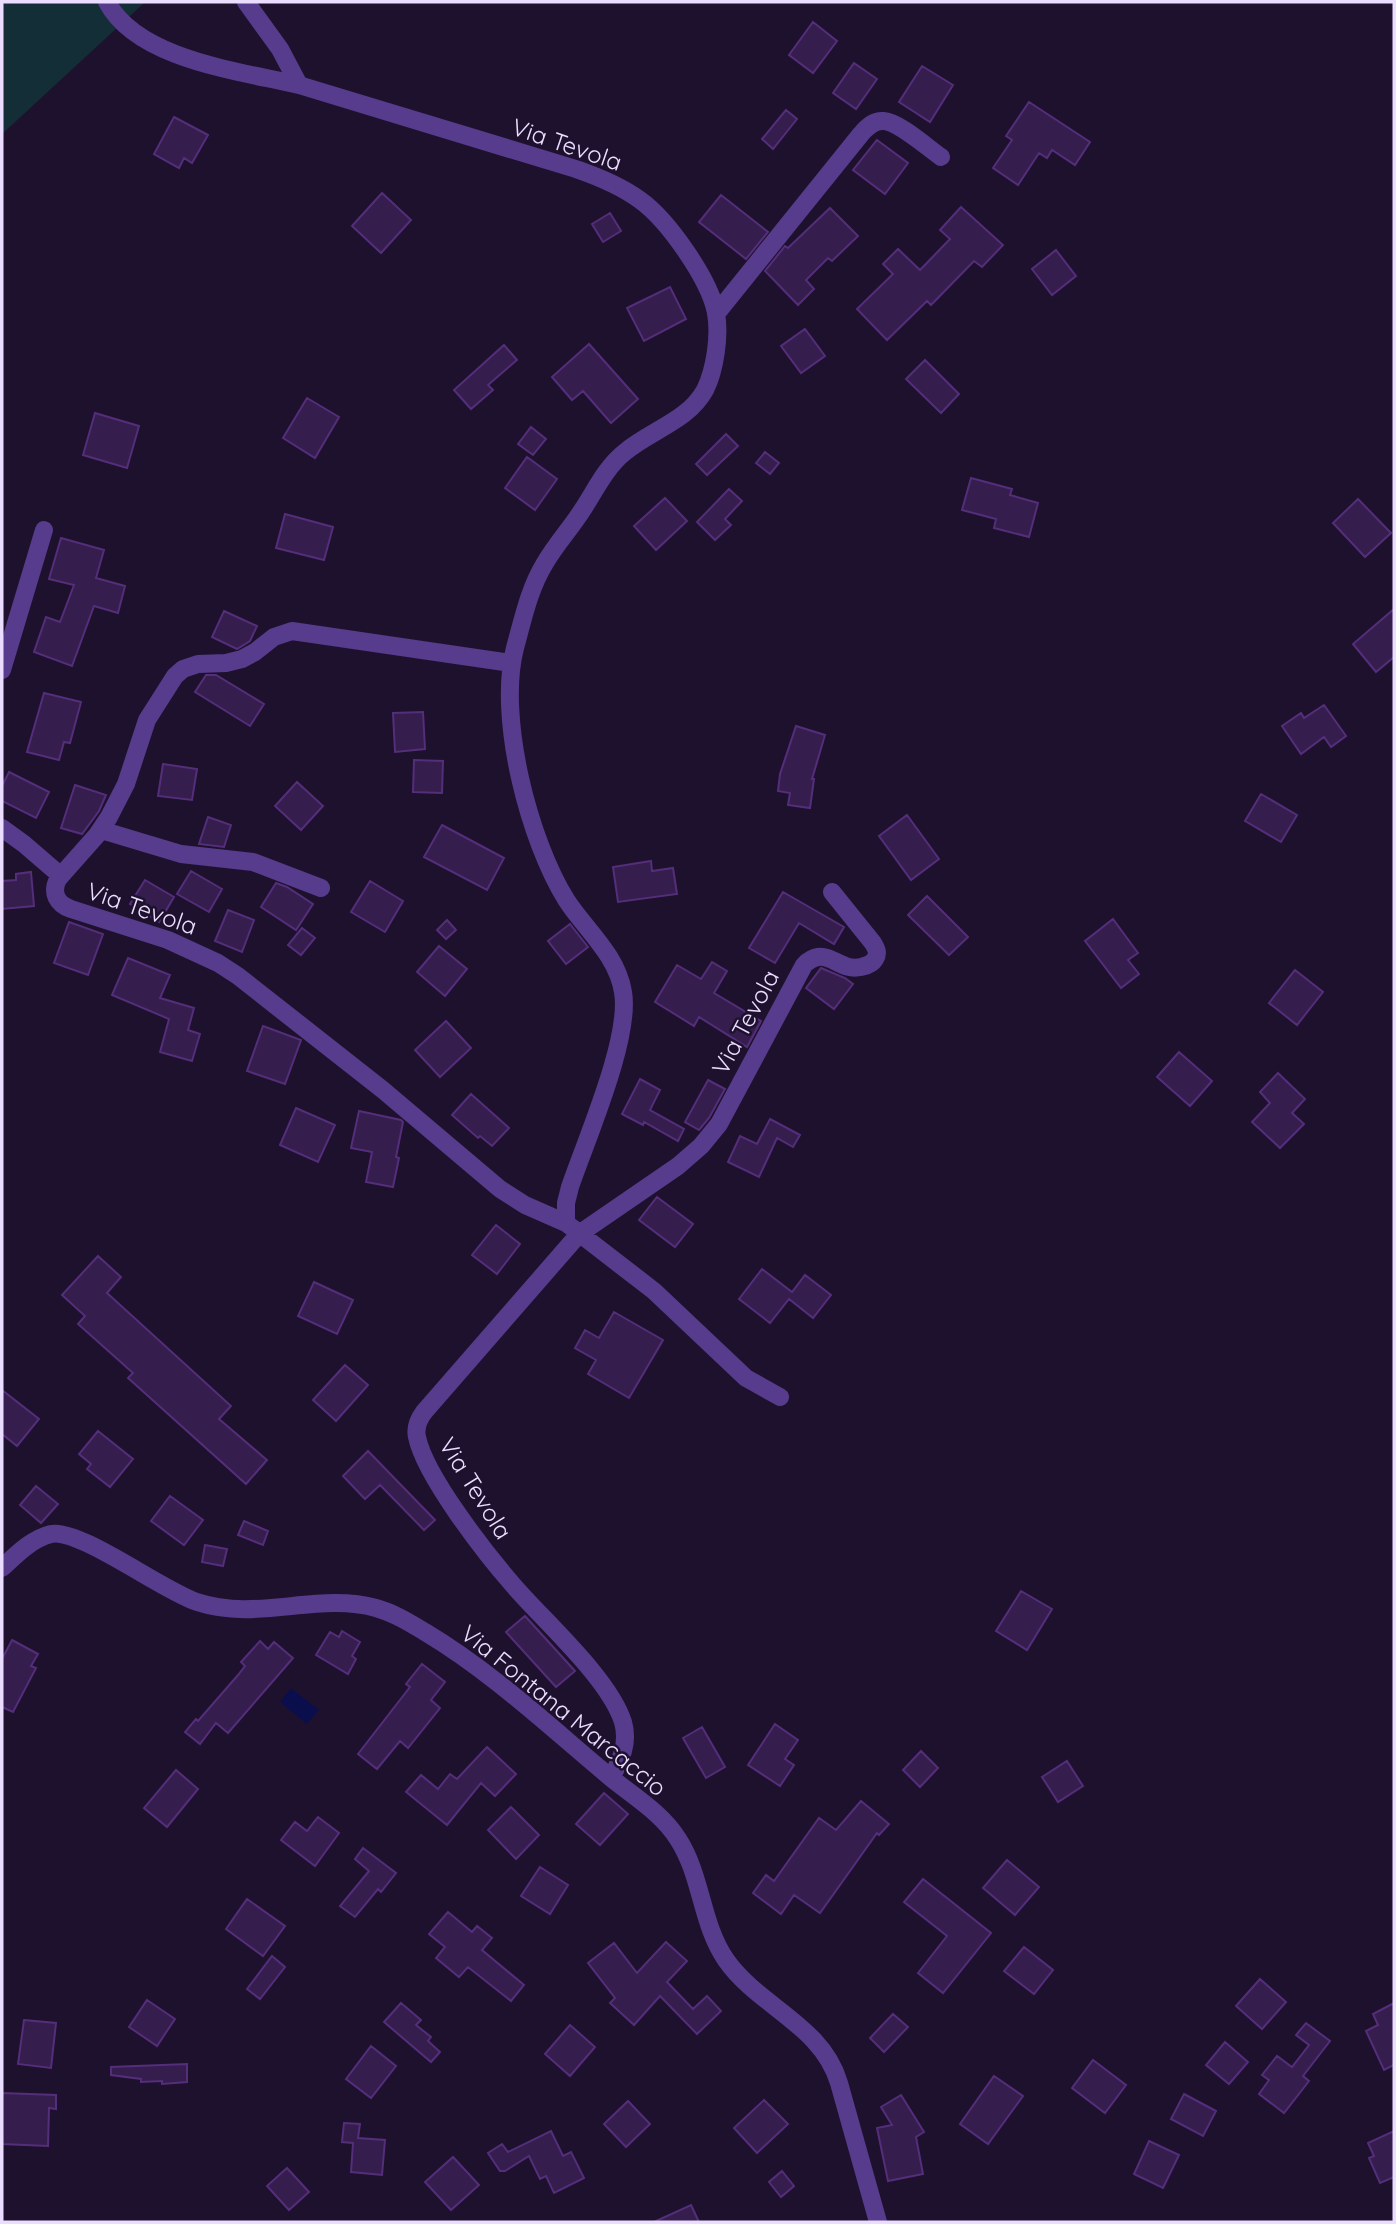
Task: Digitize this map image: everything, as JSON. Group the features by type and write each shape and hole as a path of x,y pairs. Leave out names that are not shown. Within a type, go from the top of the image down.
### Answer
{"street":[{"name":"Via Tevola","path":"107,2 128,29 169,52 195,61 299,85 567,166 621,188 642,202 666,225 704,282 716,314 717,333 710,377 704,392 683,415 629,448 605,472 540,571 528,600 511,663 509,708 513,744 543,854 567,900 610,958 624,995 620,1034 610,1073 566,1203 573,1228"},
{"path":"246,2 284,55 299,85"},
{"path":"716,314 861,134 872,124 881,121 892,123 941,158"},
{"path":"2,670 44,530"},
{"name":"Via Tevola","path":"511,663 292,631 274,637 238,661 188,667 175,676 147,720 126,785 102,830 56,882 54,891 66,907 153,934 218,963 258,990 500,1189 573,1228 654,1291 746,1378 780,1397"},
{"path":"2,828 61,876"},
{"path":"102,830 181,854 253,862 321,888"},
{"name":"Via Tevola","path":"611,1778 624,1751 625,1738 623,1722 615,1705 593,1673 486,1553 435,1477 417,1436 417,1424 573,1228 678,1166 708,1139 719,1124 807,962 822,957 853,968 866,966 876,958 873,943 832,892"},
{"name":"Via Fontana Marcaccio","path":"2,1568 34,1541 62,1533 80,1539 182,1596 205,1605 258,1610 343,1603 379,1609 426,1633 463,1657 656,1813 678,1838 694,1870 713,1936 726,1961 751,1989 809,2035 826,2053 838,2077 878,2222"}],"shaded area":[{"path":"2,2 145,2 2,134"},
{"path":"291,1688 319,1710 307,1724 280,1702"}],"building":[{"path":"813,22 837,41 813,73 789,55"},
{"path":"854,63 877,79 856,109 833,93"},
{"path":"922,66 953,85 930,122 899,102"},
{"path":"1029,102 1090,142 1075,165 1052,150 1047,158 1039,153 1018,185 993,168 1012,140 1006,136"},
{"path":"786,110 797,119 773,149 762,139"},
{"path":"174,117 208,135 192,163 184,158 179,168 154,154"},
{"path":"877,140 908,163 885,194 853,170"},
{"path":"382,193 411,220 381,253 352,226"},
{"path":"721,195 768,232 746,259 699,222"},
{"path":"961,207 1003,245 982,267 974,261 931,305 927,301 887,340 857,309 893,274 883,264 898,249 920,270 950,239 940,230"},
{"path":"830,208 858,236 832,261 828,258 806,280 814,289 798,305 765,271 785,246 788,248"},
{"path":"610,213 621,231 603,242 592,224"},
{"path":"1056,250 1076,276 1052,295 1032,269"},
{"path":"670,287 686,319 644,341 627,308"},
{"path":"805,329 825,356 801,373 781,346"},
{"path":"589,344 638,399 611,423 583,391 572,400 552,377"},
{"path":"504,345 517,360 488,385 493,390 471,409 454,390"},
{"path":"925,360 959,394 941,413 906,379"},
{"path":"307,398 339,417 315,458 283,438"},
{"path":"95,413 139,426 127,468 83,455"},
{"path":"531,427 546,439 533,455 518,444"},
{"path":"726,434 738,446 707,475 696,464"},
{"path":"765,452 779,463 770,474 756,463"},
{"path":"527,457 557,479 535,510 505,488"},
{"path":"971,478 1012,489 1010,495 1038,503 1029,537 994,528 996,519 962,510"},
{"path":"729,489 742,501 725,519 731,525 715,540 697,522"},
{"path":"665,498 687,521 656,550 634,526"},
{"path":"1358,499 1391,533 1365,557 1333,523"},
{"path":"285,514 333,527 324,560 276,548"},
{"path":"61,538 104,550 96,578 125,586 118,613 94,606 72,666 34,652 46,617 60,622 74,585 49,579"},
{"path":"1394,609 1394,657 1376,672 1353,644"},
{"path":"224,611 257,626 250,641 237,649 212,637"},
{"path":"206,675 216,675 264,704 250,726 195,692"},
{"path":"44,693 81,702 70,743 64,742 59,760 27,752"},
{"path":"1324,705 1346,736 1331,747 1324,737 1301,754 1282,726 1301,713 1304,718"},
{"path":"423,712 425,749 395,752 393,713"},
{"path":"796,726 825,735 812,779 810,808 788,805 790,793 778,791 780,774"},
{"path":"414,760 443,761 442,793 413,792"},
{"path":"163,764 197,769 192,800 158,796"},
{"path":"9,772 49,792 36,818 2,801 2,786"},
{"path":"297,782 323,806 301,830 275,806"},
{"path":"75,785 106,795 99,811 82,834 61,828"},
{"path":"1261,794 1297,815 1281,842 1245,821"},
{"path":"907,815 939,859 911,880 879,836"},
{"path":"208,817 231,825 224,847 199,844"},
{"path":"442,825 504,858 487,890 424,857"},
{"path":"651,861 652,871 673,868 677,894 618,902 613,867"},
{"path":"191,871 222,889 209,912 177,894"},
{"path":"31,872 34,906 2,909 2,881 16,880 16,874"},
{"path":"145,880 174,897 159,922 130,904"},
{"path":"370,881 403,901 385,932 351,912"},
{"path":"276,883 313,904 296,930 261,907"},
{"path":"783,892 844,927 834,944 799,923 775,963 749,948"},
{"path":"927,896 968,937 949,955 908,915"},
{"path":"228,910 254,920 242,952 215,941"},
{"path":"1113,919 1138,953 1128,960 1139,974 1121,988 1085,941"},
{"path":"447,920 456,930 446,939 437,930"},
{"path":"69,922 103,934 88,975 54,963"},
{"path":"570,924 588,947 566,964 548,941"},
{"path":"302,928 315,938 301,955 288,945"},
{"path":"439,946 467,969 445,996 417,972"},
{"path":"128,958 170,975 160,998 194,1008 188,1030 200,1034 192,1061 160,1052 169,1019 112,995"},
{"path":"712,962 727,971 714,993 761,1021 747,1047 699,1017 694,1026 655,1002 677,965 701,979"},
{"path":"821,968 853,984 834,1009 806,988"},
{"path":"1295,970 1323,992 1297,1025 1269,1003"},
{"path":"446,1021 471,1048 440,1077 415,1050"},
{"path":"263,1026 301,1040 285,1084 247,1071"},
{"path":"1179,1052 1212,1081 1190,1106 1157,1077"},
{"path":"1278,1073 1305,1099 1292,1113 1304,1124 1280,1148 1252,1122 1270,1103 1260,1092"},
{"path":"640,1079 660,1090 650,1110 684,1129 678,1141 644,1122 643,1125 622,1114"},
{"path":"708,1080 725,1089 699,1130 685,1122"},
{"path":"471,1094 509,1128 492,1146 480,1136 478,1138 452,1115"},
{"path":"296,1108 335,1125 318,1162 280,1145"},
{"path":"359,1111 403,1122 393,1187 366,1182 372,1152 351,1148"},
{"path":"770,1119 800,1135 793,1147 777,1138 759,1177 728,1162 740,1136 757,1144"},
{"path":"657,1197 693,1224 675,1247 639,1220"},
{"path":"496,1225 520,1244 497,1274 472,1255"},
{"path":"98,1256 121,1277 107,1293 231,1406 219,1419 267,1460 246,1484 128,1378 133,1373 78,1324 85,1316 62,1295"},
{"path":"762,1269 792,1292 805,1275 831,1295 813,1318 789,1299 770,1323 739,1299"},
{"path":"314,1282 353,1300 337,1334 298,1316"},
{"path":"614,1312 663,1340 629,1398 588,1374 596,1360 575,1348 585,1330 599,1338"},
{"path":"345,1365 368,1385 336,1421 313,1400"},
{"path":"2,1390 39,1419 17,1446 2,1434"},
{"path":"98,1431 133,1459 110,1487 87,1469 91,1464 79,1454"},
{"path":"368,1451 435,1520 424,1530 380,1485 365,1499 343,1476"},
{"path":"36,1486 58,1504 41,1523 20,1505"},
{"path":"170,1496 203,1520 184,1545 151,1521"},
{"path":"244,1521 268,1531 263,1545 238,1535"},
{"path":"205,1545 227,1549 223,1566 202,1562"},
{"path":"1021,1591 1052,1609 1027,1650 996,1631"},
{"path":"525,1616 575,1671 556,1687 506,1632"},
{"path":"342,1631 360,1642 352,1656 356,1659 348,1674 316,1655 330,1632 339,1637"},
{"path":"12,1640 38,1654 31,1666 36,1668 13,1712 2,1707 2,1659"},
{"path":"260,1641 268,1649 274,1642 293,1658 228,1733 216,1723 200,1744 185,1732 238,1675 245,1666 241,1662"},
{"path":"422,1664 445,1682 431,1700 440,1708 408,1748 400,1741 377,1769 358,1754 410,1687 406,1684"},
{"path":"775,1724 798,1740 785,1759 794,1765 780,1786 748,1765"},
{"path":"702,1727 725,1767 706,1778 683,1738"},
{"path":"487,1747 516,1774 495,1796 481,1783 447,1825 406,1792 421,1775 438,1789 450,1774 457,1779"},
{"path":"921,1751 938,1768 920,1787 903,1770"},
{"path":"1067,1761 1083,1786 1058,1802 1042,1777"},
{"path":"176,1770 198,1789 167,1827 144,1808"},
{"path":"604,1793 628,1814 600,1845 576,1824"},
{"path":"861,1801 889,1824 879,1835 877,1833 820,1913 794,1895 781,1914 753,1893 766,1875 774,1881 819,1818 836,1830"},
{"path":"511,1807 539,1835 516,1859 488,1830"},
{"path":"318,1817 339,1833 315,1866 281,1840 295,1822 307,1831"},
{"path":"363,1848 396,1873 381,1892 378,1889 355,1917 340,1906 369,1871 355,1859"},
{"path":"1007,1860 1039,1887 1015,1915 983,1888"},
{"path":"540,1867 568,1885 550,1914 521,1896"},
{"path":"923,1879 991,1933 943,1993 918,1973 947,1936 904,1902"},
{"path":"247,1899 285,1926 263,1956 226,1929"},
{"path":"448,1912 472,1932 477,1926 492,1938 482,1950 524,1985 511,2001 468,1967 459,1977 436,1958 445,1947 429,1934"},
{"path":"666,1942 687,1961 667,1982 693,2009 707,1996 721,2011 697,2034 660,1996 634,2025 610,2003 615,1998 588,1963 614,1943 637,1973"},
{"path":"1024,1947 1053,1970 1034,1994 1004,1971"},
{"path":"272,1956 285,1967 260,1999 247,1989"},
{"path":"1260,1979 1286,2002 1262,2029 1236,2006"},
{"path":"147,2000 175,2019 157,2046 129,2027"},
{"path":"401,2003 421,2020 416,2025 431,2037 428,2041 440,2052 431,2062 384,2022"},
{"path":"1394,2003 1394,2065 1384,2070 1366,2031 1378,2025 1373,2014"},
{"path":"893,2014 908,2027 884,2052 870,2038"},
{"path":"24,2020 56,2023 51,2068 18,2064"},
{"path":"1306,2023 1330,2041 1303,2076 1309,2081 1284,2113 1259,2094 1269,2080 1262,2075 1277,2056 1292,2067 1309,2045 1296,2035"},
{"path":"570,2025 595,2047 570,2076 545,2054"},
{"path":"1225,2042 1248,2062 1229,2084 1206,2065"},
{"path":"371,2046 396,2066 371,2098 346,2079"},
{"path":"1093,2060 1126,2085 1105,2113 1072,2088"},
{"path":"187,2064 187,2082 162,2084 162,2081 141,2082 141,2079 111,2075 111,2067"},
{"path":"994,2076 1023,2096 988,2144 960,2124"},
{"path":"2,2093 56,2095 56,2109 49,2108 48,2146 2,2144"},
{"path":"1184,2094 1216,2111 1203,2136 1171,2119"},
{"path":"901,2095 924,2132 916,2137 923,2174 888,2181 877,2128 892,2125 881,2107"},
{"path":"764,2100 788,2124 757,2153 734,2128"},
{"path":"628,2101 650,2124 626,2147 604,2124"},
{"path":"344,2123 360,2124 358,2138 385,2140 382,2175 351,2172 353,2143 342,2142"},
{"path":"551,2131 563,2156 571,2152 584,2178 554,2193 546,2176 540,2179 529,2156 505,2171 500,2171 488,2153 502,2144 508,2152"},
{"path":"1394,2131 1394,2177 1380,2183 1369,2158 1374,2156 1368,2143"},
{"path":"1149,2141 1179,2155 1163,2188 1134,2174"},
{"path":"453,2157 479,2185 451,2210 425,2182"},
{"path":"287,2168 309,2192 289,2210 267,2186"},
{"path":"782,2171 794,2186 781,2197 769,2182"},
{"path":"691,2205 699,2222 654,2222"}]}
